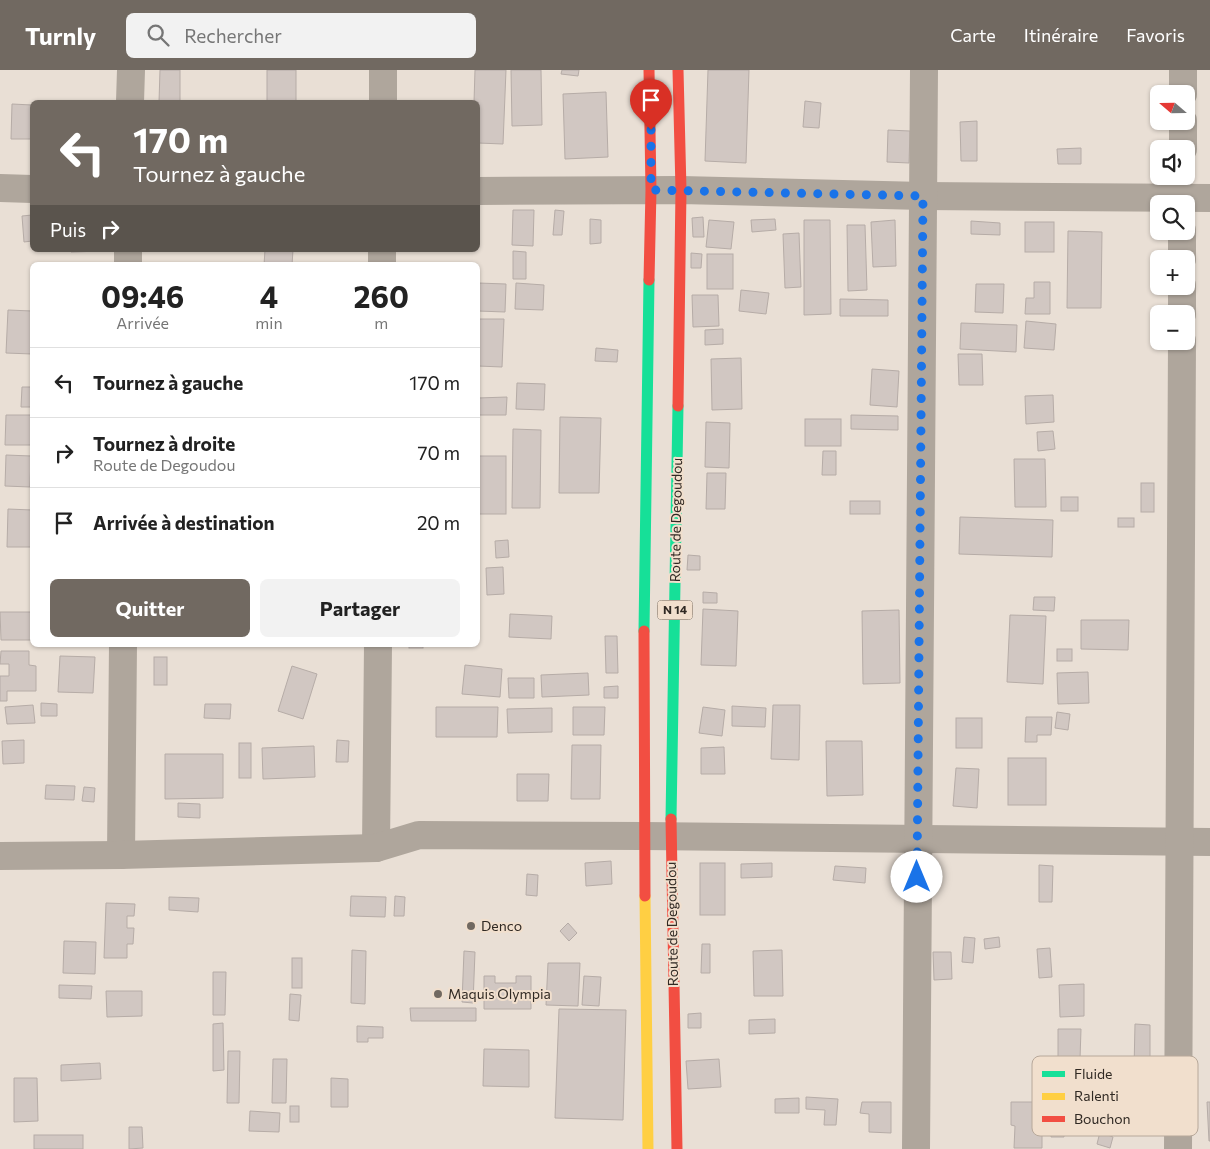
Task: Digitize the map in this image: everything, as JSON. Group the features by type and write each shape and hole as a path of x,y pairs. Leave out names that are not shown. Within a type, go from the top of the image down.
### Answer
{"main road":[{"name":"Route de Degoudou","path":"648,1149 644,836 644,598 651,190 650,70"},
{"name":"Route de Degoudou","path":"677,1149 671,836 681,190 678,70"}],"street":[{"path":"130,100 131,70"},
{"path":"383,70 383,100"},
{"path":"916,1149 924,70"},
{"path":"1183,70 1183,85"},
{"path":"0,188 30,189"},
{"path":"480,191 681,190 923,196 1183,193 1210,198"},
{"path":"1178,1056 1182,350"},
{"path":"121,855 123,647"},
{"path":"376,848 378,647"},
{"path":"0,856 121,855 376,848 419,835 1210,842"},
{"path":"1178,1136 1178,1149"}],"building":[{"path":"160,70 180,70 180,100 159,100"},
{"path":"267,70 296,70 296,100 267,100"},
{"path":"475,70 506,70 503,144 480,143 480,100 474,100"},
{"path":"511,70 541,70 542,125 512,126"},
{"path":"562,70 579,70 578,76 561,74"},
{"path":"708,70 749,70 746,163 705,161"},
{"path":"606,92 608,157 565,159 563,94"},
{"path":"805,101 821,103 819,128 803,127"},
{"path":"12,104 30,105 30,139 11,139"},
{"path":"977,121 977,161 961,161 960,122"},
{"path":"888,130 910,131 909,163 887,162"},
{"path":"1081,148 1081,164 1058,164 1057,149"},
{"path":"513,210 534,210 533,246 512,245"},
{"path":"555,210 564,211 562,235 553,235"},
{"path":"30,215 30,241 24,242 22,216"},
{"path":"703,217 704,237 693,237 692,218"},
{"path":"590,219 601,220 601,243 590,244"},
{"path":"775,219 776,230 752,232 751,220"},
{"path":"709,220 734,222 731,249 706,247"},
{"path":"804,220 830,220 831,314 804,315"},
{"path":"895,220 896,266 873,267 871,222"},
{"path":"971,221 1000,223 1000,235 971,234"},
{"path":"1025,222 1054,222 1054,252 1025,252"},
{"path":"847,225 865,225 867,290 848,291"},
{"path":"1068,231 1102,232 1101,308 1067,308"},
{"path":"799,233 801,287 785,288 783,234"},
{"path":"513,251 526,252 526,279 513,279"},
{"path":"265,252 293,252 292,262 264,262"},
{"path":"691,253 702,254 701,268 691,268"},
{"path":"707,254 733,254 733,289 707,289"},
{"path":"1034,282 1050,282 1050,314 1025,314 1026,298 1034,298"},
{"path":"480,283 506,284 505,312 480,311"},
{"path":"516,283 544,285 543,310 515,309"},
{"path":"976,284 1004,284 1003,313 975,312"},
{"path":"741,290 769,293 766,314 739,311"},
{"path":"692,295 718,295 719,326 693,327"},
{"path":"840,299 888,300 888,316 840,316"},
{"path":"8,310 30,311 30,354 6,353"},
{"path":"480,319 504,319 502,367 480,366"},
{"path":"1026,321 1056,324 1054,350 1024,348"},
{"path":"961,323 1017,325 1016,352 960,349"},
{"path":"723,329 723,344 705,345 705,330"},
{"path":"596,348 618,350 617,362 595,361"},
{"path":"958,354 982,354 983,385 959,385"},
{"path":"741,358 742,409 712,410 711,359"},
{"path":"872,369 899,371 897,407 870,405"},
{"path":"517,383 545,384 544,410 516,409"},
{"path":"22,387 30,387 30,407 21,407"},
{"path":"1053,395 1054,422 1026,424 1025,396"},
{"path":"507,397 506,415 480,415 480,398"},
{"path":"6,415 30,415 30,445 5,445"},
{"path":"851,415 898,416 898,430 851,429"},
{"path":"560,417 601,418 599,493 559,493"},
{"path":"805,419 841,419 841,446 805,446"},
{"path":"706,422 730,423 729,468 705,467"},
{"path":"513,429 541,430 540,508 512,508"},
{"path":"1053,431 1055,449 1038,451 1037,432"},
{"path":"823,451 836,451 836,475 822,475"},
{"path":"6,455 30,456 30,487 5,486"},
{"path":"480,456 506,456 506,514 480,514"},
{"path":"1014,459 1045,459 1046,507 1015,507"},
{"path":"707,473 726,473 725,509 706,509"},
{"path":"1141,483 1154,483 1154,512 1141,512"},
{"path":"1061,497 1078,497 1078,511 1061,511"},
{"path":"850,501 880,501 880,514 850,514"},
{"path":"8,509 30,510 30,547 7,547"},
{"path":"960,517 1053,520 1052,557 959,554"},
{"path":"1118,518 1134,518 1134,527 1118,527"},
{"path":"508,540 509,557 496,558 495,541"},
{"path":"688,555 700,556 700,570 687,570"},
{"path":"503,567 504,594 487,595 486,568"},
{"path":"703,592 717,593 717,603 703,603"},
{"path":"1034,597 1055,597 1054,611 1033,610"},
{"path":"703,609 738,611 736,666 701,665"},
{"path":"899,610 900,683 863,684 862,611"},
{"path":"0,612 30,612 30,640 1,640"},
{"path":"510,614 552,616 551,639 509,637"},
{"path":"1010,615 1046,616 1043,684 1007,682"},
{"path":"1081,620 1129,620 1128,650 1081,649"},
{"path":"605,636 617,636 618,673 606,673"},
{"path":"1057,649 1072,649 1072,661 1057,661"},
{"path":"1,651 29,651 29,665 36,666 36,691 7,691 7,701 0,701 0,676 9,676 9,664 0,664"},
{"path":"60,656 95,657 93,693 58,692"},
{"path":"154,657 167,657 167,685 154,685"},
{"path":"465,665 502,669 500,697 462,694"},
{"path":"292,666 317,674 303,719 278,711"},
{"path":"1088,672 1089,703 1058,704 1057,673"},
{"path":"588,673 589,695 542,697 541,675"},
{"path":"508,678 534,678 534,698 509,698"},
{"path":"618,686 618,698 604,698 604,687"},
{"path":"41,703 57,704 57,716 41,716"},
{"path":"205,704 231,704 230,719 204,718"},
{"path":"33,705 35,723 7,724 5,707"},
{"path":"773,705 800,705 799,760 771,759"},
{"path":"732,706 766,708 765,727 732,726"},
{"path":"436,707 498,707 497,737 436,737"},
{"path":"573,707 605,707 604,735 573,735"},
{"path":"703,707 725,710 722,736 699,733"},
{"path":"552,708 552,732 508,733 507,709"},
{"path":"1057,712 1070,714 1068,730 1055,728"},
{"path":"1026,717 1052,717 1051,735 1037,735 1037,742 1025,742"},
{"path":"956,718 982,718 982,748 956,748"},
{"path":"24,740 24,763 3,764 2,741"},
{"path":"337,740 349,741 348,762 336,762"},
{"path":"826,741 862,741 863,795 827,796"},
{"path":"239,743 251,743 251,778 239,778"},
{"path":"572,745 601,745 600,799 571,799"},
{"path":"314,746 315,777 263,779 262,748"},
{"path":"724,747 725,774 701,774 701,748"},
{"path":"165,754 223,754 223,798 165,799"},
{"path":"1008,758 1046,758 1046,805 1008,805"},
{"path":"956,768 979,769 977,808 953,806"},
{"path":"517,774 549,774 548,801 517,801"},
{"path":"46,785 75,786 74,800 45,799"},
{"path":"84,787 95,788 94,802 82,801"},
{"path":"178,803 200,804 200,818 178,817"},
{"path":"611,861 612,884 586,886 585,863"},
{"path":"700,863 725,863 725,915 700,915"},
{"path":"772,863 772,877 741,878 741,864"},
{"path":"1039,865 1053,866 1052,902 1039,902"},
{"path":"835,866 866,868 865,883 833,880"},
{"path":"527,874 538,875 537,896 526,895"},
{"path":"351,896 386,897 385,917 350,916"},
{"path":"395,896 405,897 404,916 394,916"},
{"path":"169,897 199,898 198,912 169,910"},
{"path":"106,903 135,904 134,916 127,916 127,928 134,928 133,944 127,944 127,958 104,958"},
{"path":"568,923 577,933 569,941 560,931"},
{"path":"964,937 975,938 973,963 962,962"},
{"path":"999,937 1000,947 985,949 984,939"},
{"path":"64,941 96,942 95,974 63,973"},
{"path":"702,944 710,944 710,973 701,973"},
{"path":"1050,948 1052,977 1039,978 1037,949"},
{"path":"352,950 366,951 365,1004 351,1003"},
{"path":"782,950 783,996 754,996 753,951"},
{"path":"464,951 475,952 473,1003 462,1002"},
{"path":"933,952 951,952 952,979 934,980"},
{"path":"292,958 302,958 302,988 292,988"},
{"path":"548,963 580,963 578,1006 546,1005"},
{"path":"213,972 226,972 225,1015 213,1015"},
{"path":"484,976 495,976 495,983 516,983 516,976 531,976 531,1009 484,1009"},
{"path":"584,976 601,977 599,1006 582,1005"},
{"path":"1084,984 1084,1016 1060,1017 1059,985"},
{"path":"59,985 92,986 91,999 59,998"},
{"path":"106,991 142,991 142,1016 107,1017"},
{"path":"290,994 301,995 299,1021 289,1020"},
{"path":"410,1008 476,1008 476,1021 411,1021"},
{"path":"559,1009 626,1010 623,1120 555,1118"},
{"path":"701,1013 701,1028 688,1028 688,1014"},
{"path":"775,1019 775,1033 749,1034 749,1020"},
{"path":"223,1023 224,1070 213,1071 213,1024"},
{"path":"1135,1024 1150,1025 1150,1056 1134,1056"},
{"path":"357,1026 383,1027 383,1038 368,1038 368,1042 357,1042"},
{"path":"1058,1029 1081,1029 1080,1056 1058,1056"},
{"path":"484,1049 529,1050 529,1087 483,1086"},
{"path":"228,1051 240,1051 239,1103 227,1103"},
{"path":"273,1059 287,1059 286,1103 272,1103"},
{"path":"719,1059 721,1087 688,1089 686,1061"},
{"path":"100,1063 101,1079 61,1081 61,1065"},
{"path":"14,1078 37,1078 38,1121 14,1122"},
{"path":"331,1078 348,1079 348,1107 331,1107"},
{"path":"806,1097 838,1099 836,1125 824,1125 825,1110 806,1109"},
{"path":"799,1098 799,1113 775,1113 775,1099"},
{"path":"862,1102 891,1102 891,1133 869,1132 869,1114 860,1113"},
{"path":"1011,1102 1032,1102 1032,1136 1042,1136 1042,1148 1014,1148 1015,1126 1011,1125"},
{"path":"1207,1102 1210,1102 1210,1141 1209,1141"},
{"path":"290,1106 299,1106 299,1122 290,1122"},
{"path":"250,1111 280,1113 279,1132 249,1131"},
{"path":"129,1127 142,1127 143,1148 129,1149"},
{"path":"34,1135 83,1135 83,1149 34,1149"},
{"path":"1099,1136 1113,1137 1110,1148 1097,1144"}],"traffic: fast":[{"path":"644,631 649,280"},
{"path":"671,819 678,406"}],"traffic: slow":[{"path":"645,896 648,1149"}],"traffic: jam":[{"path":"649,70 651,190 649,280"},
{"path":"678,70 681,190 678,406"},
{"path":"644,631 645,896"},
{"path":"671,819 677,1149"}],"place":[{"name":"Denco","path":"471,926"},
{"name":"Maquis Olympia","path":"438,994"}],"route":[{"path":"651,130 651,190 923,196 917,877"}]}
